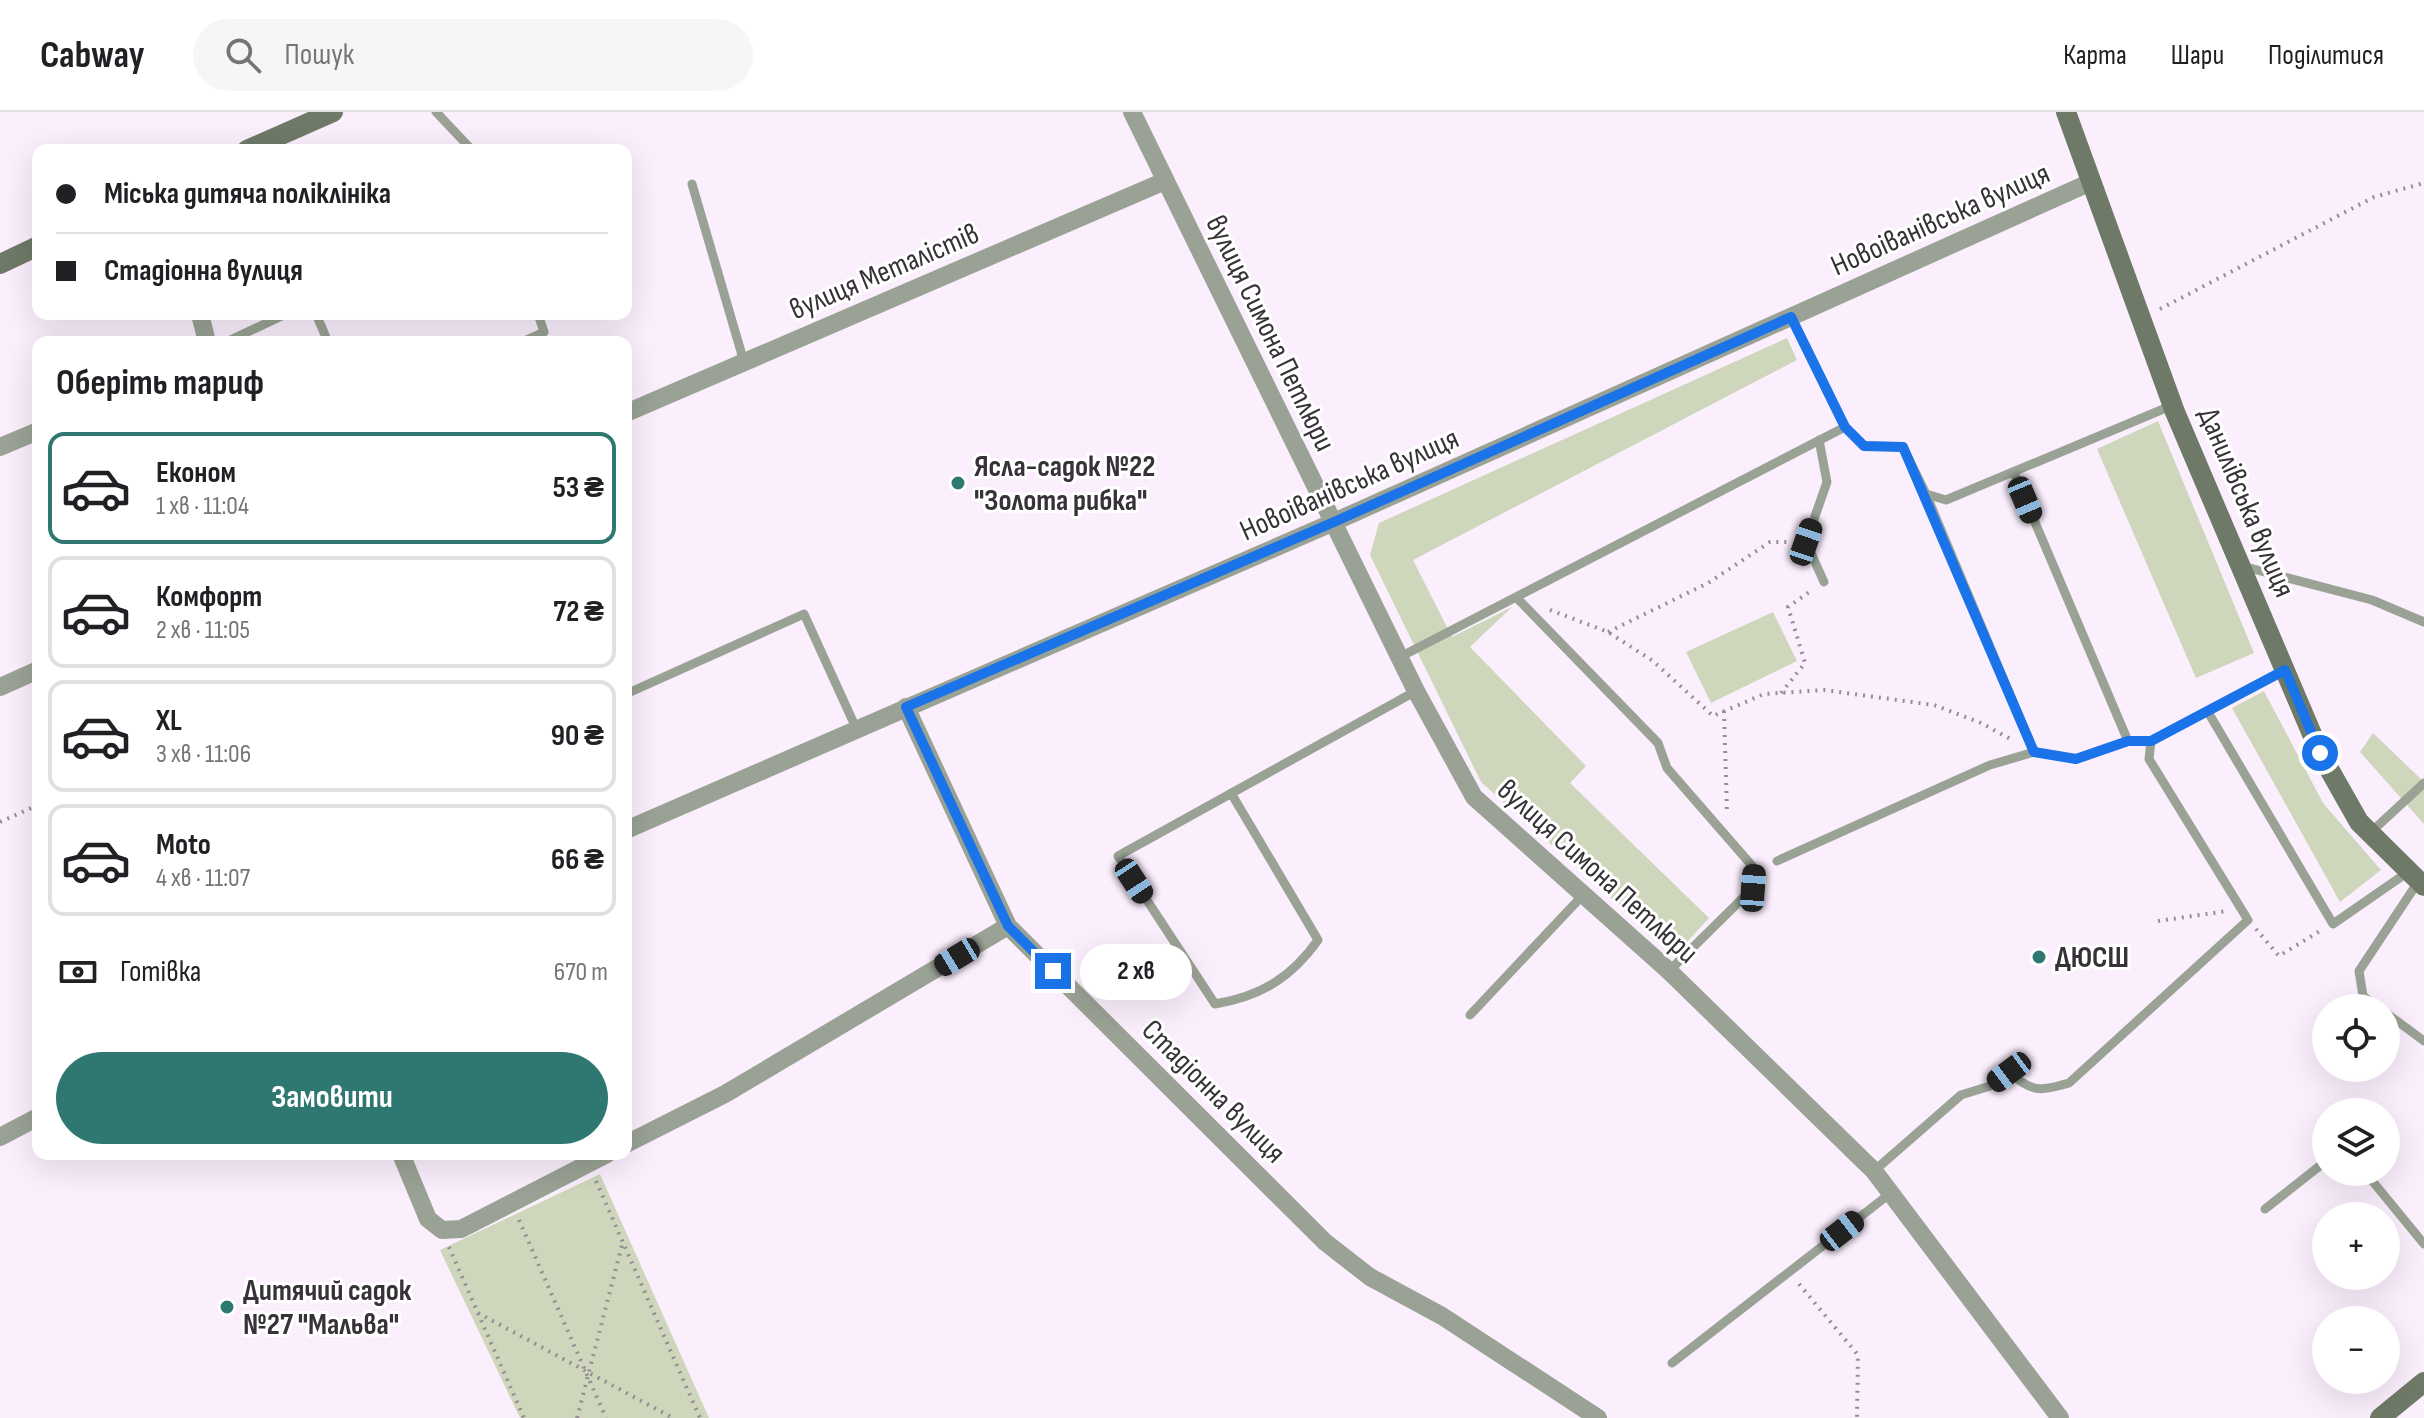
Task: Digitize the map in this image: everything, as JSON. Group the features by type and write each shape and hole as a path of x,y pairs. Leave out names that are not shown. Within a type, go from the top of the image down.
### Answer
{"main road":[{"path":"261,144 333,112"},
{"name":"Данилівська вулиця","path":"2066,112 2173,405 2320,753 2359,822 2417,880"},
{"path":"0,264 32,249"},
{"path":"2380,1418 2424,1382"}],"street":[{"name":"вулиця Симона Петлюри","path":"1132,112 1416,691 1474,797 1669,971 1874,1171 2060,1418"},
{"name":"вулиця Металістів","path":"632,410 1165,181"},
{"name":"Новоіванівська вулиця","path":"632,827 1334,522 2091,182"},
{"path":"0,447 32,434"},
{"path":"0,687 32,673"},
{"path":"632,1141 725,1094 1008,926 906,707"},
{"name":"Стадіонна вулиця","path":"1008,926 1325,1242 1370,1277 1442,1316 1598,1418"},
{"path":"0,1137 32,1120"},
{"path":"403,1160 428,1219 442,1230 461,1229 596,1160"}],"lane":[{"path":"436,112 466,144"},
{"path":"692,184 744,362"},
{"path":"1791,317 1845,427 1864,446 1903,447 1926,494 2034,752"},
{"path":"239,336 273,320"},
{"path":"535,336 544,332 540,320"},
{"path":"1926,494 1946,500 2173,405"},
{"path":"1400,657 1845,427"},
{"path":"1819,440 1827,482 1806,542 1824,582"},
{"path":"2014,473 2128,741"},
{"path":"2242,566 2372,600 2424,622"},
{"path":"1516,597 1658,743 1667,768 1754,868 1753,888 1669,971"},
{"path":"632,691 804,614 856,728"},
{"path":"1777,861 1990,765 2034,752 2076,759 2128,741 2151,741 2285,670"},
{"path":"1231,793 1318,940 1300,965 1250,998 1215,1004 1118,856 1231,793 1416,691"},
{"path":"2208,712 2333,924 2417,880"},
{"path":"1874,1171 1961,1095 1990,1086 2009,1072 2024,1087 2043,1090 2069,1083 2248,920 2149,759 2151,741"},
{"path":"2370,833 2424,783"},
{"path":"2363,994 2359,971 2417,880"},
{"path":"1470,1015 1583,895"},
{"path":"2400,1023 2424,1041"},
{"path":"2265,1209 2312,1172"},
{"path":"2376,1186 2424,1244"},
{"path":"1672,1363 1892,1192"}],"path":[{"path":"2141,318 2374,197 2424,183"},
{"path":"1608,632 1708,583 1770,542 1806,542"},
{"path":"1781,693 1805,663 1788,607 1824,582"},
{"path":"1516,597 1608,632 1653,661 1713,716 1764,694 1824,690 1934,705 1981,723 2034,752"},
{"path":"1724,711 1728,838"},
{"path":"0,822 32,808"},
{"path":"2158,921 2242,909"},
{"path":"2248,920 2279,956 2333,924"},
{"path":"588,1164 700,1418"},
{"path":"511,1203 606,1418"},
{"path":"442,1230 524,1418"},
{"path":"577,1418 623,1243"},
{"path":"1789,1273 1858,1355 1857,1418"},
{"path":"478,1313 673,1418"}],"green space":[{"path":"1787,338 1797,360 1413,560 1452,637 1512,607 1470,647 1586,766 1570,783 1709,918 1675,955 1481,782 1370,555 1379,523"},
{"path":"2158,421 2254,653 2196,678 2097,449"},
{"path":"1773,612 1797,661 1711,703 1686,652"},
{"path":"2264,691 2323,803 2381,870 2340,902 2232,708"},
{"path":"2373,733 2424,782 2424,824 2360,752"},
{"path":"600,1174 709,1418 520,1418 440,1250"}],"place":[{"name":"Ясла-садок №22 \"Золота рибка\"","path":"958,483"},
{"name":"ДЮСШ","path":"2039,957"},
{"name":"Дитячий садок №27 \"Мальва\"","path":"227,1307"}],"route":[{"path":"1053,971 1008,926 906,707 1334,522 1791,317 1845,427 1864,446 1903,447 1926,494 2034,752 2076,759 2128,741 2151,741 2285,670 2320,753"}]}
